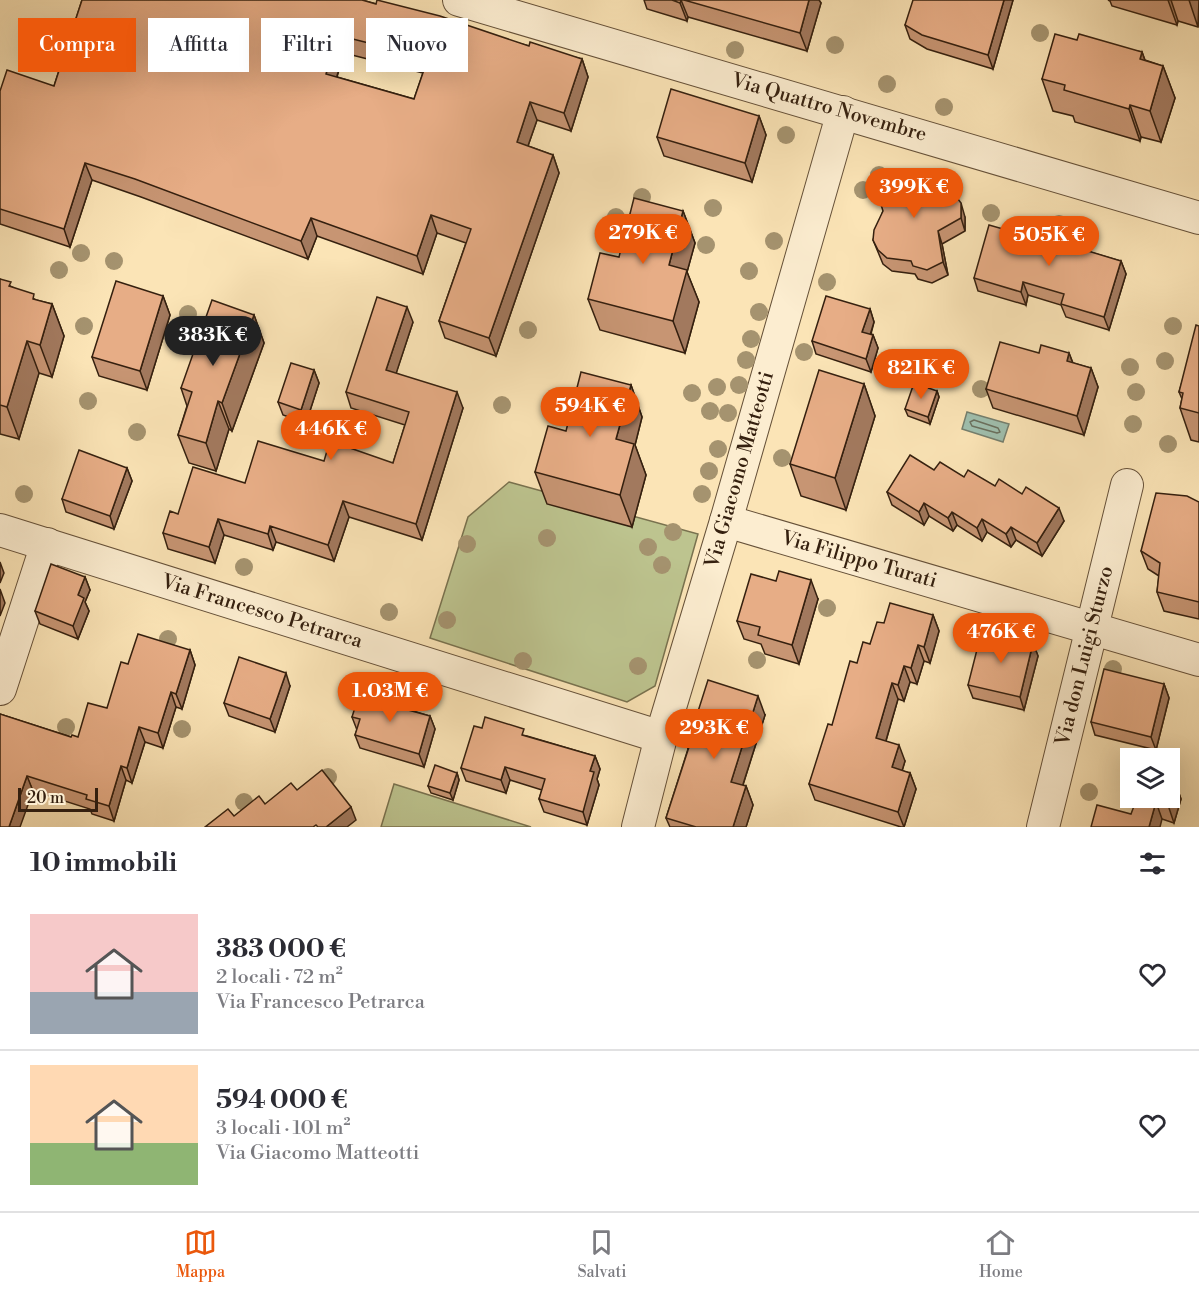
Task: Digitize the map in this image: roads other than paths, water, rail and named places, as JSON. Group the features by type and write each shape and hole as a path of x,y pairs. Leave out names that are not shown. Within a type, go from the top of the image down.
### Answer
{"street":[{"name":"Via Quattro Novembre","path":"459,0 519,9 843,112 1199,218"},
{"name":"Via Giacomo Matteotti","path":"638,827 661,737 726,521 843,112"},
{"name":"Via don Luigi Sturzo","path":"1042,827 1127,485"},
{"name":"Via Filippo Turati","path":"726,521 1199,660"},
{"name":"Via Francesco Petrarca","path":"0,530 661,737"},
{"path":"0,689 47,544"}],"water":[{"path":"967,412 1009,424 1003,442 962,429"}]}
